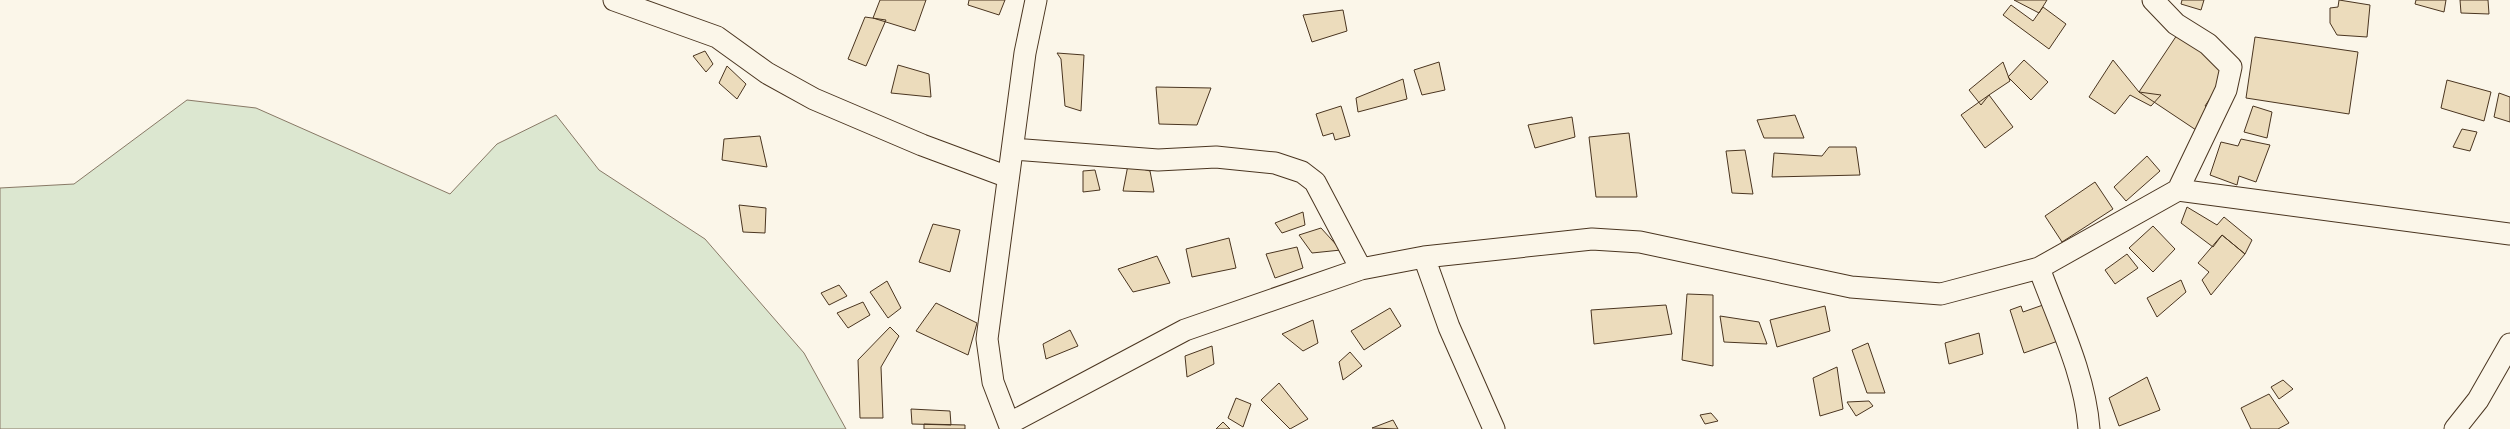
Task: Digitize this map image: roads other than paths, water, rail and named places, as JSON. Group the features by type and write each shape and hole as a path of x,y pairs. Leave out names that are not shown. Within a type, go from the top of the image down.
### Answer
{"street":[{"path":"614,0 717,37 767,73 814,99 922,145 1008,177"},
{"path":"1036,0 1025,53 987,339 993,382 1011,426 1185,330 1361,269 1424,257 1592,239 1640,242 1850,287 1941,294 2039,268 2178,190 2226,90 2231,67 2208,44 2176,24 2153,0"},
{"path":"1013,149 1158,160 1216,157 1275,163 1302,172 1315,182 1361,269"},
{"path":"2178,190 2510,234"},
{"path":"1424,257 1449,328 1494,429"},
{"path":"2039,268 2076,368 2088,412 2089,429"},
{"path":"2455,429 2478,400 2510,344"}]}
